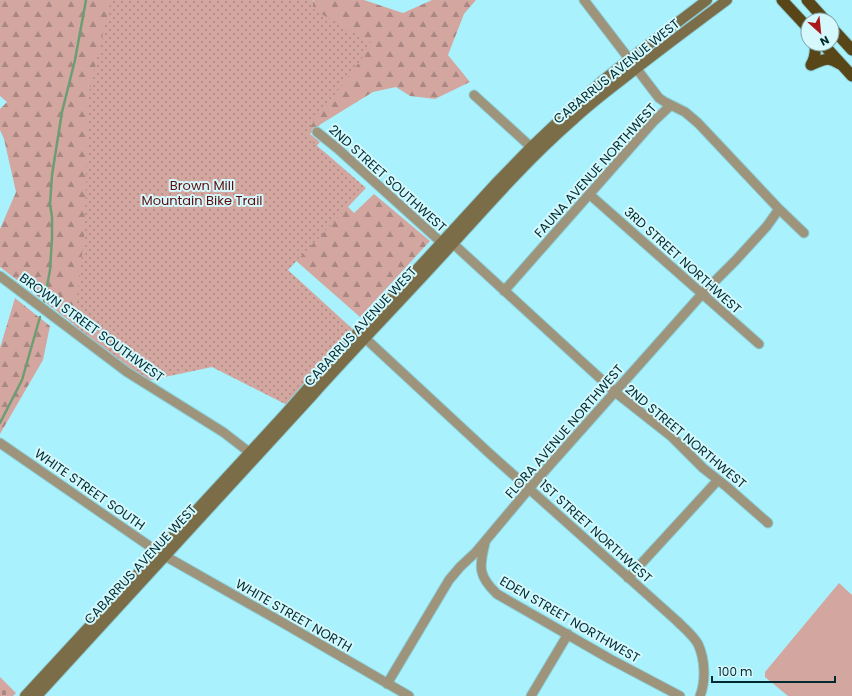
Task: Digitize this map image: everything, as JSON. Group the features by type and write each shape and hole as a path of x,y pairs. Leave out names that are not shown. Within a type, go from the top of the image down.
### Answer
{"highway":[{"path":"782,0 800,20"},
{"path":"807,0 818,12"},
{"path":"840,37 852,50"},
{"path":"816,52 811,65 827,59 832,59 842,65"},
{"path":"830,52 852,76"}],"main road":[{"name":"CABARRUS AVENUE WEST","path":"25,696 162,554 365,338 531,147 588,94 630,59 707,0"},
{"name":"CABARRUS AVENUE WEST","path":"37,696 162,554 249,452 306,390 340,350 396,293 573,120 597,99 727,0"}],"street":[{"name":"FAUNA AVENUE NORTHWEST","path":"504,291 653,122 671,105 659,98 584,0"},
{"path":"474,95 533,149 533,152 522,163 512,179"},
{"path":"671,105 685,112 698,123 779,209 804,233"},
{"name":"2ND STREET SOUTHWEST","path":"317,132 447,242"},
{"name":"3RD STREET NORTHWEST","path":"590,194 759,344"},
{"name":"FLORA AVENUE NORTHWEST","path":"387,684 449,580 460,567 472,557 528,488 702,294 762,232 779,209"},
{"name":"2ND STREET NORTHWEST","path":"447,242 504,291 615,392 672,437 703,468 768,523"},
{"name":"BROWN STREET SOUTHWEST","path":"0,276 127,372 223,432 249,452"},
{"name":"1ST STREET NORTHWEST","path":"365,338 489,453 677,621 698,644 704,669 704,682 700,696"},
{"name":"WHITE STREET SOUTH","path":"0,443 162,554"},
{"path":"628,578 718,480"},
{"name":"EDEN STREET NORTHWEST","path":"485,542 481,558 482,574 488,585 497,594 680,696"},
{"name":"WHITE STREET NORTH","path":"162,554 409,696"},
{"path":"472,557 479,556 481,558"},
{"path":"531,696 568,634"}],"green space":[{"path":"0,0 271,0 111,353 0,267 0,229 16,192 4,139 0,130 0,109 7,102 0,96"},
{"name":"Brown Mill Mountain Bike Trail","path":"111,0 313,0 313,9 373,44 304,135 366,188 288,270 357,333 291,407 212,367 141,382 73,332 84,238 89,93"},
{"path":"314,0 364,0 403,13 432,0 476,0 464,14 448,55 470,82 435,99 410,96 396,87 373,92 321,124 310,134 320,142 303,161 354,213 374,194 430,241 360,317 253,223 297,41"},
{"path":"15,298 50,326 43,360 0,434 0,348"},
{"path":"839,583 852,595 852,696 788,696 765,677 765,672"},
{"path":"0,677 16,693 13,696 0,696"}],"waterway":[{"path":"44,302 50,270 52,238 52,217 50,204 52,175 62,112 75,60 86,0"},
{"path":"0,423 22,380 40,317"}]}
